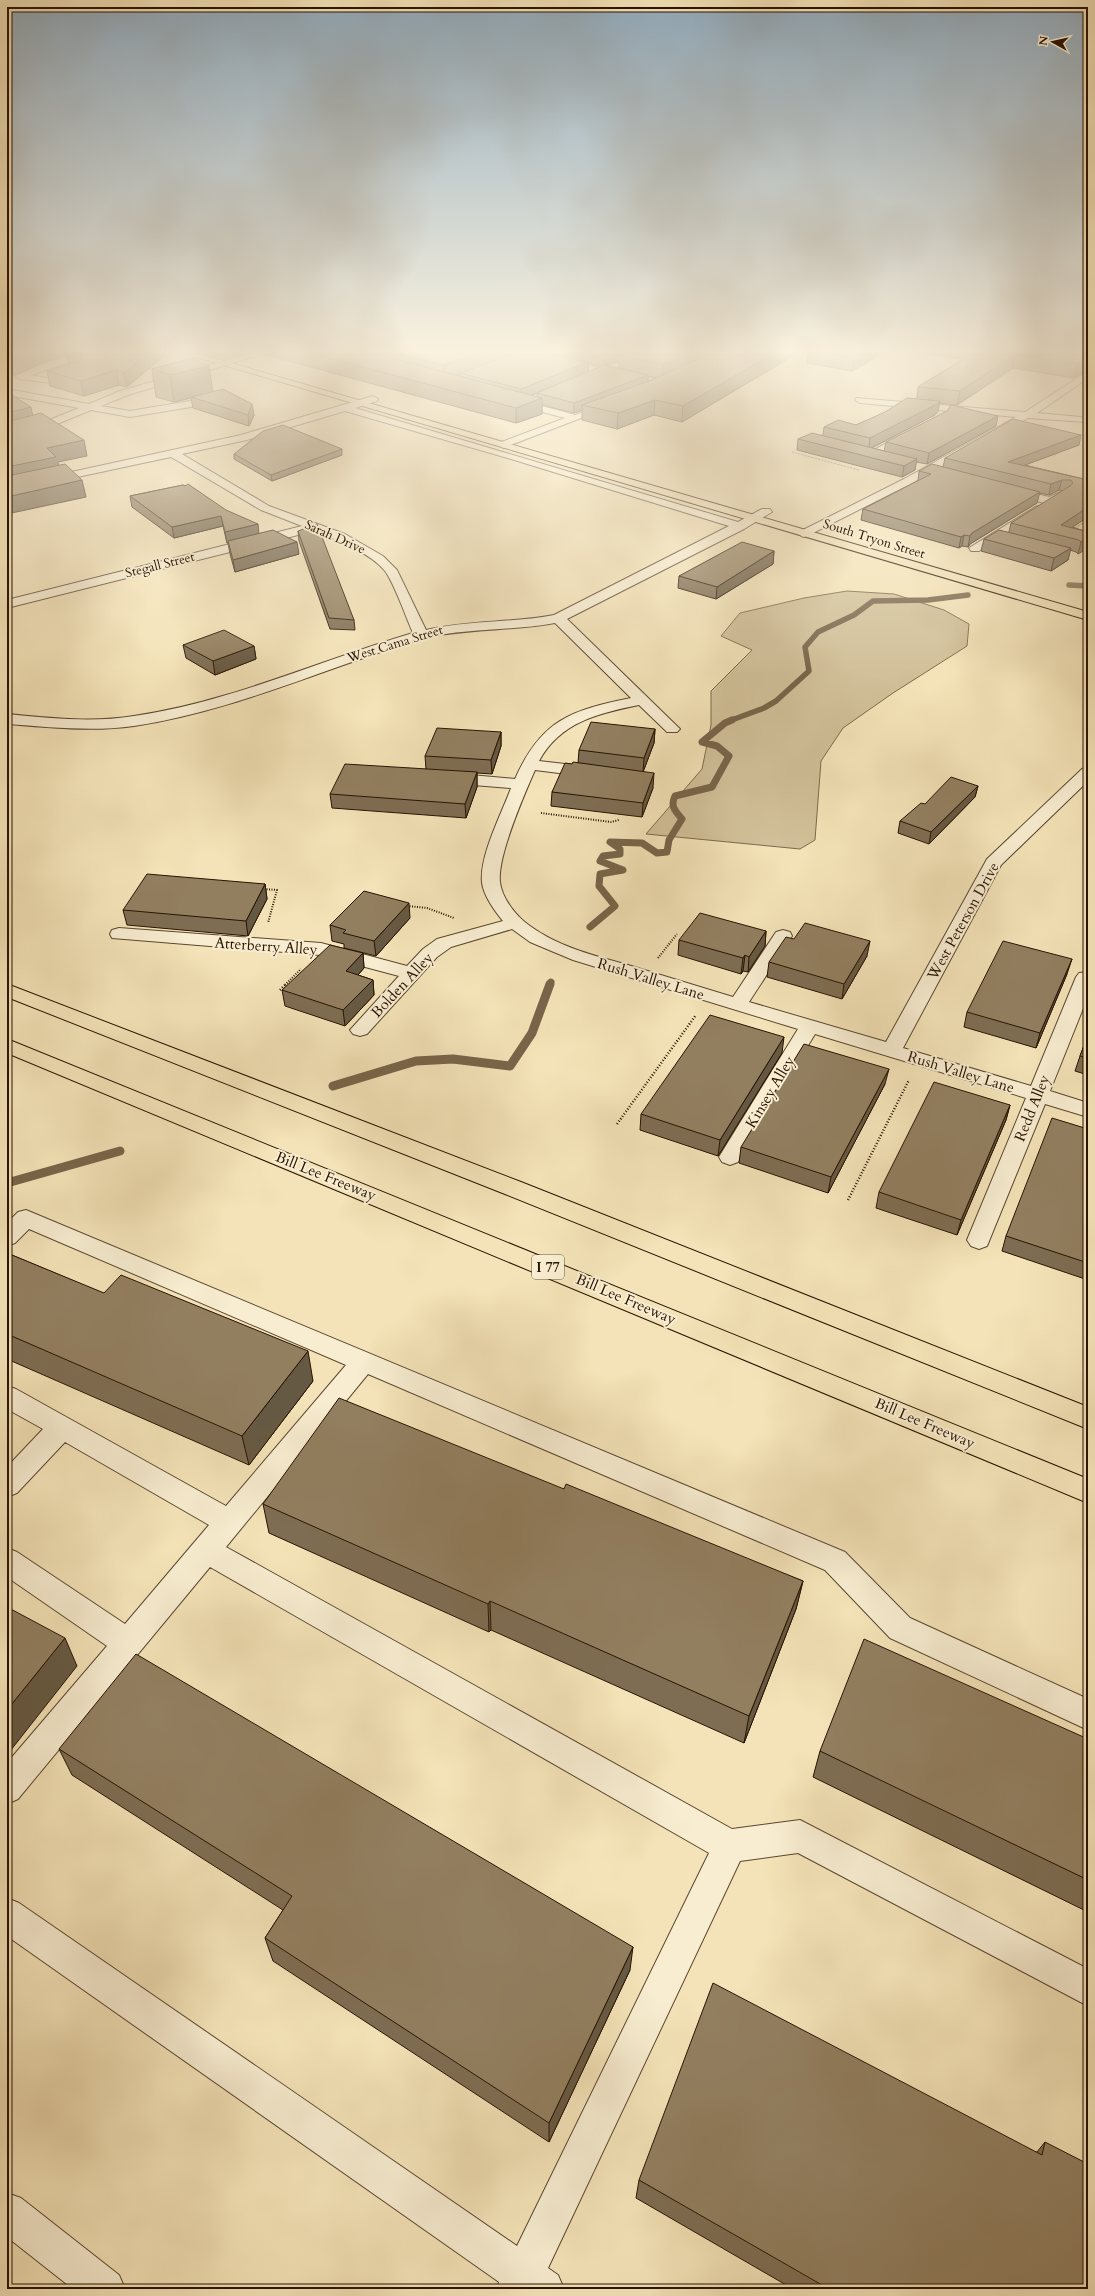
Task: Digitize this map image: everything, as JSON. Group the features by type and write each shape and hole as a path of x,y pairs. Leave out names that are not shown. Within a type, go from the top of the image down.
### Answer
{"main road":[{"name":"South Tryon Street","path":"562,461 760,515 816,527 1088,605"},
{"name":"South Tryon Street","path":"585,461 760,515 803,533 1088,616"},
{"path":"7,990 506,1185 1088,1418"},
{"name":"Bill Lee Freeway","path":"7,1045 1088,1491"}],"street":[{"path":"7,489 135,461"},
{"name":"Sarah Drive","path":"186,461 259,504 361,546 379,558 391,570 421,634"},
{"path":"528,461 740,526"},
{"path":"803,533 943,461"},
{"path":"910,464 944,474"},
{"path":"996,487 1051,501"},
{"path":"975,548 1063,494"},
{"name":"West Cama Street","path":"7,719 85,724 129,721 167,715 250,691 421,634 451,628 526,623 558,618 760,515"},
{"name":"Stegall Street","path":"7,604 314,527"},
{"path":"995,536 1008,539"},
{"path":"558,618 672,729"},
{"name":"Rush Valley Lane","path":"642,700 600,709 566,723 548,738 530,765 521,784 494,858 491,882 498,902 514,923 535,937 562,951 1088,1110"},
{"path":"530,765 603,774"},
{"name":"West Peterson Drive","path":"891,1051 993,863 1088,772"},
{"path":"433,776 521,784"},
{"name":"Bolden Alley","path":"360,1030 410,973 430,953 444,943 514,923"},
{"name":"Atterberry Alley","path":"118,934 206,942 321,949 410,973"},
{"path":"737,1005 783,936"},
{"name":"Redd Alley","path":"979,1240 1086,977"},
{"name":"Kinsey Alley","path":"730,1157 809,1026"},
{"path":"7,1237 26,1218 835,1561 900,1628 1088,1715"},
{"path":"7,1788 364,1362"},
{"path":"7,1396 229,1522"},
{"path":"7,1485 62,1427"},
{"path":"206,1550 730,1846 800,1836 1088,1988"},
{"path":"7,1561 128,1643"},
{"path":"7,1915 528,2284 730,1846"},
{"path":"7,2212 104,2289"}],"path":[{"path":"826,461 863,471"},
{"path":"833,463 837,461"},
{"path":"1071,530 1088,520"},
{"path":"1070,525 1077,526"},
{"path":"541,813 611,822 619,820"},
{"path":"262,889 277,890 268,925"},
{"path":"406,906 427,908 456,919"},
{"path":"654,963 677,934"},
{"path":"280,990 302,968"},
{"path":"617,1124 696,1015"},
{"path":"848,1200 909,1080"}],"shaded area":[{"path":"847,591 894,594 944,610 969,624 967,646 893,693 843,728 821,761 815,840 800,849 646,834 702,769 711,725 711,691 752,650 721,636 740,613 804,598"}],"building":[{"path":"7,461 36,461 7,467"},
{"path":"247,461 309,461 271,475"},
{"path":"885,461 913,461 904,466"},
{"path":"958,461 1010,461 1008,462 1088,480 1088,507 1061,525 1088,532 1088,538 1081,542 1079,540 1011,523 1073,483 1071,480 1062,480 1051,484"},
{"path":"65,464 82,480 7,497 7,476"},
{"path":"932,464 1040,492 972,533 970,536 964,535 961,537 863,509 931,474 919,471"},
{"path":"188,484 226,510 258,524 225,532 221,516 172,527 130,496 183,485 185,486"},
{"path":"317,524 354,620 329,618 298,531"},
{"path":"273,530 297,542 233,560 228,541"},
{"path":"999,530 1071,548 1054,558 984,539"},
{"path":"742,542 774,551 717,587 679,576"},
{"path":"224,630 254,646 213,661 183,645"},
{"path":"591,722 655,729 644,758 579,750"},
{"path":"437,728 501,732 491,760 425,756"},
{"path":"573,762 654,773 643,803 552,792 565,763 572,764"},
{"path":"345,764 477,772 465,804 330,794"},
{"path":"951,777 978,786 931,832 900,821 921,803 925,804"},
{"path":"147,874 265,884 246,921 123,910"},
{"path":"364,891 409,903 374,941 343,933 346,930 330,925"},
{"path":"700,913 766,931 749,957 745,955 743,958 679,940"},
{"path":"805,923 870,941 844,984 769,962 786,937 794,939"},
{"path":"1003,941 1072,959 1040,1033 967,1012"},
{"path":"330,945 363,953 346,971 373,980 343,1010 282,990"},
{"path":"710,1015 784,1037 720,1140 641,1114"},
{"path":"1088,1035 1088,1058 1080,1056"},
{"path":"804,1044 889,1069 831,1177 741,1147"},
{"path":"934,1082 1010,1105 961,1220 879,1192"},
{"path":"1052,1118 1088,1129 1088,1263 1006,1236"},
{"path":"7,1253 104,1293 121,1275 308,1351 242,1436 7,1334"},
{"path":"339,1398 564,1489 566,1484 803,1581 749,1716 490,1601 488,1604 263,1504"},
{"path":"7,1607 65,1638 7,1710"},
{"path":"864,1639 1088,1739 1088,1880 820,1751"},
{"path":"136,1654 633,1947 549,2123 265,1938 292,1896 59,1749"},
{"path":"713,1983 1042,2155 1045,2142 1088,2164 1088,2289 829,2289 639,2180"}],"waterway":[{"path":"1069,585 1088,586"},
{"path":"729,721 764,708 776,701 809,671 805,647 818,632 854,615 873,601 928,600 968,595"},
{"path":"590,927 615,906 599,886 600,874 623,870 600,861 603,856 620,854 620,849 610,842 642,843 657,853 667,852 669,840 682,819 675,811 673,806 675,796 712,787 729,756 717,746 702,742 725,723 732,720"},
{"path":"333,1086 416,1061 453,1059 510,1066 532,1033 550,984"},
{"path":"7,1183 120,1151"}]}
